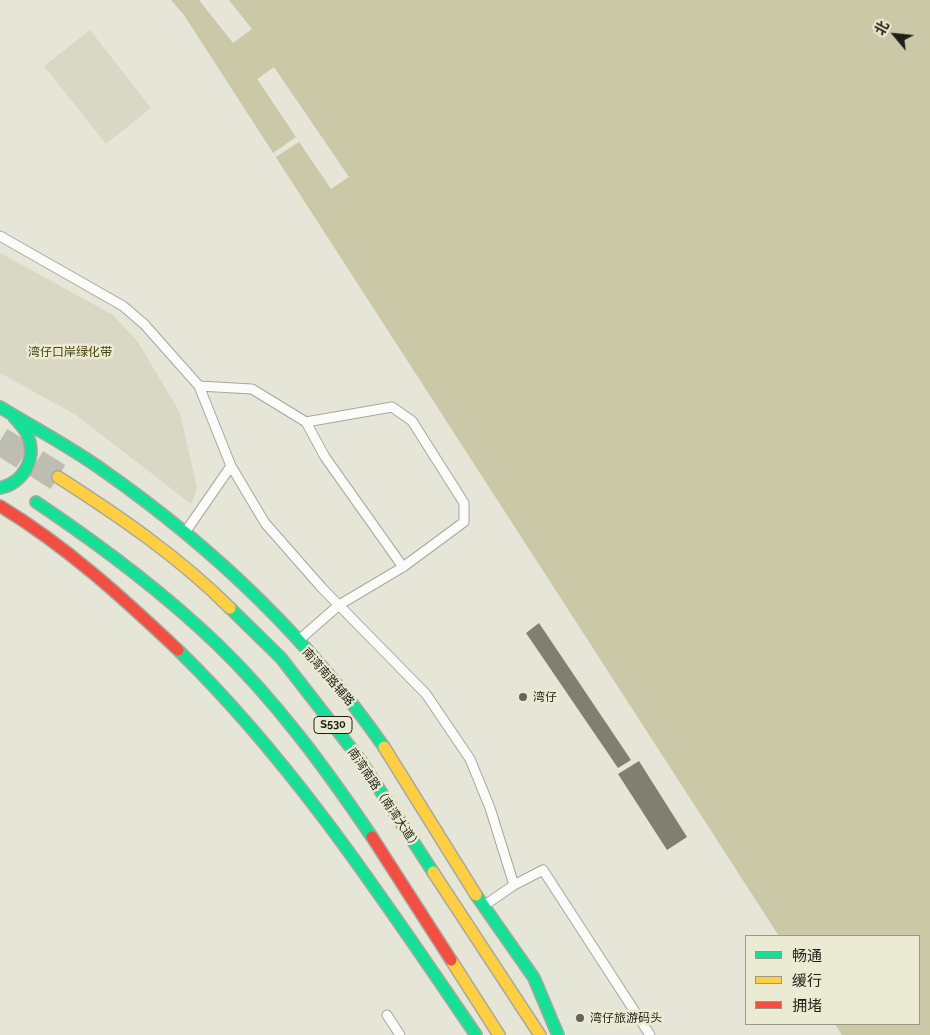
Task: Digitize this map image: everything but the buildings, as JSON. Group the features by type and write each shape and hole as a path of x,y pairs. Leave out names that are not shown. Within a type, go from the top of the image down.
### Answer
{"main road":[{"path":"0,488 16,482 28,470 31,454 29,437 5,410"},
{"name":"南湾南路辅路","path":"5,410 103,470 184,534 248,588 325,670 366,721 395,763 410,792 483,906 534,978 558,1035"},
{"name":"南湾南路（南湾大道）","path":"58,477 119,516 170,556 216,594 281,658 360,761 540,1035"},
{"name":"S530","path":"36,502 92,537 141,576 204,631 270,702 340,790 499,1035"},
{"path":"0,506 50,537 102,580 160,632 217,690 321,813 476,1035"}],"lane":[{"path":"0,236 123,306 144,324 199,386 231,466 265,523 339,605 426,694 470,759 490,808 514,884"},
{"path":"199,386 252,389 306,422 325,457 403,567"},
{"path":"297,642 339,605 403,567 464,522 464,502 412,421 392,407 306,422"},
{"path":"184,534 231,466"},
{"path":"483,906 514,884 543,870 650,1035"},
{"path":"387,1015 400,1035"}],"green space":[{"path":"90,30 151,108 106,144 44,66"},
{"name":"湾仔口岸绿化带","path":"0,253 113,315 138,342 180,413 197,488 191,504 76,415 0,373"}],"shaded area":[{"path":"171,0 930,0 930,1035 842,1035 836,1025 920,1025 920,935 778,935 184,15"}],"pier":[{"path":"199,0 229,0 252,29 233,43"},
{"path":"274,67 349,177 331,189 299,142 276,157 273,153 296,137 257,79"}],"tunnel":[{"path":"0,441 58,477"}],"traffic: fast":[{"path":"0,407 104,471 144,500 220,563 291,632 324,669 384,747"},
{"path":"0,488 15,481 21,475 26,469 31,453 28,436 24,428 14,417"},
{"path":"36,502 130,569 218,645 281,713 337,786 372,837"},
{"path":"230,608 281,658 361,761 433,872"},
{"path":"178,650 261,739 299,786 372,885 476,1035"},
{"path":"476,895 534,978 558,1035"}],"traffic: slow":[{"path":"58,477 148,538 230,608"},
{"path":"384,747 476,895"},
{"path":"433,872 540,1035"},
{"path":"451,960 499,1035"}],"traffic: jam":[{"path":"0,506 71,555 178,650"},
{"path":"372,837 451,960"}],"place":[{"name":"湾仔","path":"523,697"},
{"name":"湾仔旅游码头","path":"580,1018"}]}
